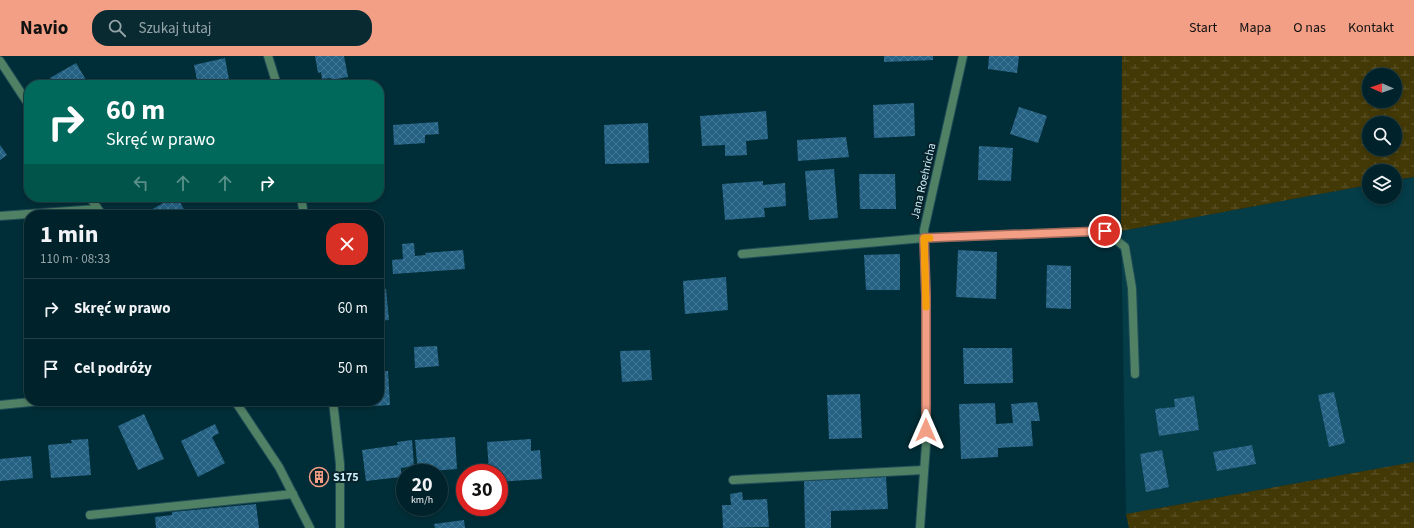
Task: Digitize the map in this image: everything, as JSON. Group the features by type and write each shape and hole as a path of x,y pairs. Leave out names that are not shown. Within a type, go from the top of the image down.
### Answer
{"street":[{"path":"268,56 275,80"},
{"name":"Jana Roehricha","path":"920,528 926,445 926,296 924,230 963,56"},
{"path":"0,61 24,97"},
{"path":"0,216 24,215"},
{"path":"742,254 924,238 1105,231 1126,247 1132,288 1135,374"},
{"path":"0,405 24,403"},
{"path":"238,406 279,467 310,528"},
{"path":"334,406 340,464 340,528"},
{"path":"733,480 923,470"},
{"path":"90,515 293,494"}],"shaded area":[{"path":"1414,177 1414,462 1126,514 1121,231 1362,186 1362,204 1402,204 1402,180"}],"green space":[{"path":"1122,56 1414,56 1414,177 1402,179 1402,164 1362,164 1362,186 1121,231"},
{"path":"1414,462 1414,528 1129,528 1126,514"}],"building":[{"path":"315,56 344,56 348,77 331,80 331,78 322,79 321,72 318,73"},
{"path":"884,56 933,56 933,60 884,62"},
{"path":"989,56 1019,56 1017,73 988,69"},
{"path":"225,58 229,80 197,80 194,65"},
{"path":"76,63 86,80 51,80 50,78"},
{"path":"914,103 915,136 874,138 873,105"},
{"path":"1019,107 1047,116 1038,143 1010,134"},
{"path":"766,111 768,139 746,141 747,155 725,156 725,145 702,146 700,116"},
{"path":"438,122 439,134 425,135 425,143 394,145 393,125"},
{"path":"648,123 649,163 605,164 604,125"},
{"path":"846,137 849,157 798,161 797,140"},
{"path":"0,145 7,155 0,160"},
{"path":"979,146 1013,148 1011,181 978,180"},
{"path":"834,169 838,218 809,220 805,171"},
{"path":"859,174 895,174 896,209 860,209"},
{"path":"763,181 763,185 785,183 786,206 764,208 765,217 725,220 722,184"},
{"path":"165,202 180,202 184,210 151,210"},
{"path":"414,243 415,256 426,255 425,253 463,250 465,269 393,274 392,260 403,259 402,244"},
{"path":"958,250 997,252 996,299 956,297"},
{"path":"900,254 900,290 866,290 864,255"},
{"path":"1047,265 1071,266 1071,309 1046,308"},
{"path":"726,277 728,310 685,314 683,281"},
{"path":"384,289 386,289 389,320 384,320"},
{"path":"437,346 439,366 415,368 414,347"},
{"path":"963,348 1012,348 1013,383 964,384"},
{"path":"650,350 652,380 622,382 620,351"},
{"path":"384,371 388,371 390,405 384,405"},
{"path":"1334,392 1345,443 1329,447 1318,395"},
{"path":"860,394 862,438 829,439 827,395"},
{"path":"1194,396 1199,430 1159,436 1155,409 1175,407 1174,399"},
{"path":"1037,402 1040,421 1031,421 1033,446 998,448 998,457 961,459 959,404 995,403 996,424 1013,423 1011,404"},
{"path":"144,414 164,459 138,470 118,426"},
{"path":"215,424 219,433 212,437 225,463 198,477 181,441"},
{"path":"455,437 456,469 448,470 448,464 417,464 415,440"},
{"path":"88,439 91,475 51,478 48,445 72,443 71,440"},
{"path":"531,439 531,451 540,450 542,479 508,481 508,464 488,464 487,442"},
{"path":"412,440 414,464 396,464 396,478 366,481 362,450 398,445 397,442"},
{"path":"1252,445 1256,464 1217,471 1213,452"},
{"path":"1162,450 1169,487 1146,492 1140,454"},
{"path":"31,456 33,478 0,481 0,459"},
{"name":"S175","path":"314,470 323,470 324,484 315,485"},
{"path":"886,477 888,509 831,511 831,528 805,528 804,481"},
{"path":"742,492 743,500 767,499 769,527 723,528 722,505 731,505 730,494"},
{"path":"256,504 259,528 156,528 155,517 172,515 172,512"},
{"path":"464,520 465,528 435,528 434,524"}],"slow traffic":[{"path":"926,307 924,238 930,238"}],"place":[{"name":"S175","path":"319,477"}],"route":[{"path":"926,430 926,296 924,238 1105,231"}]}
